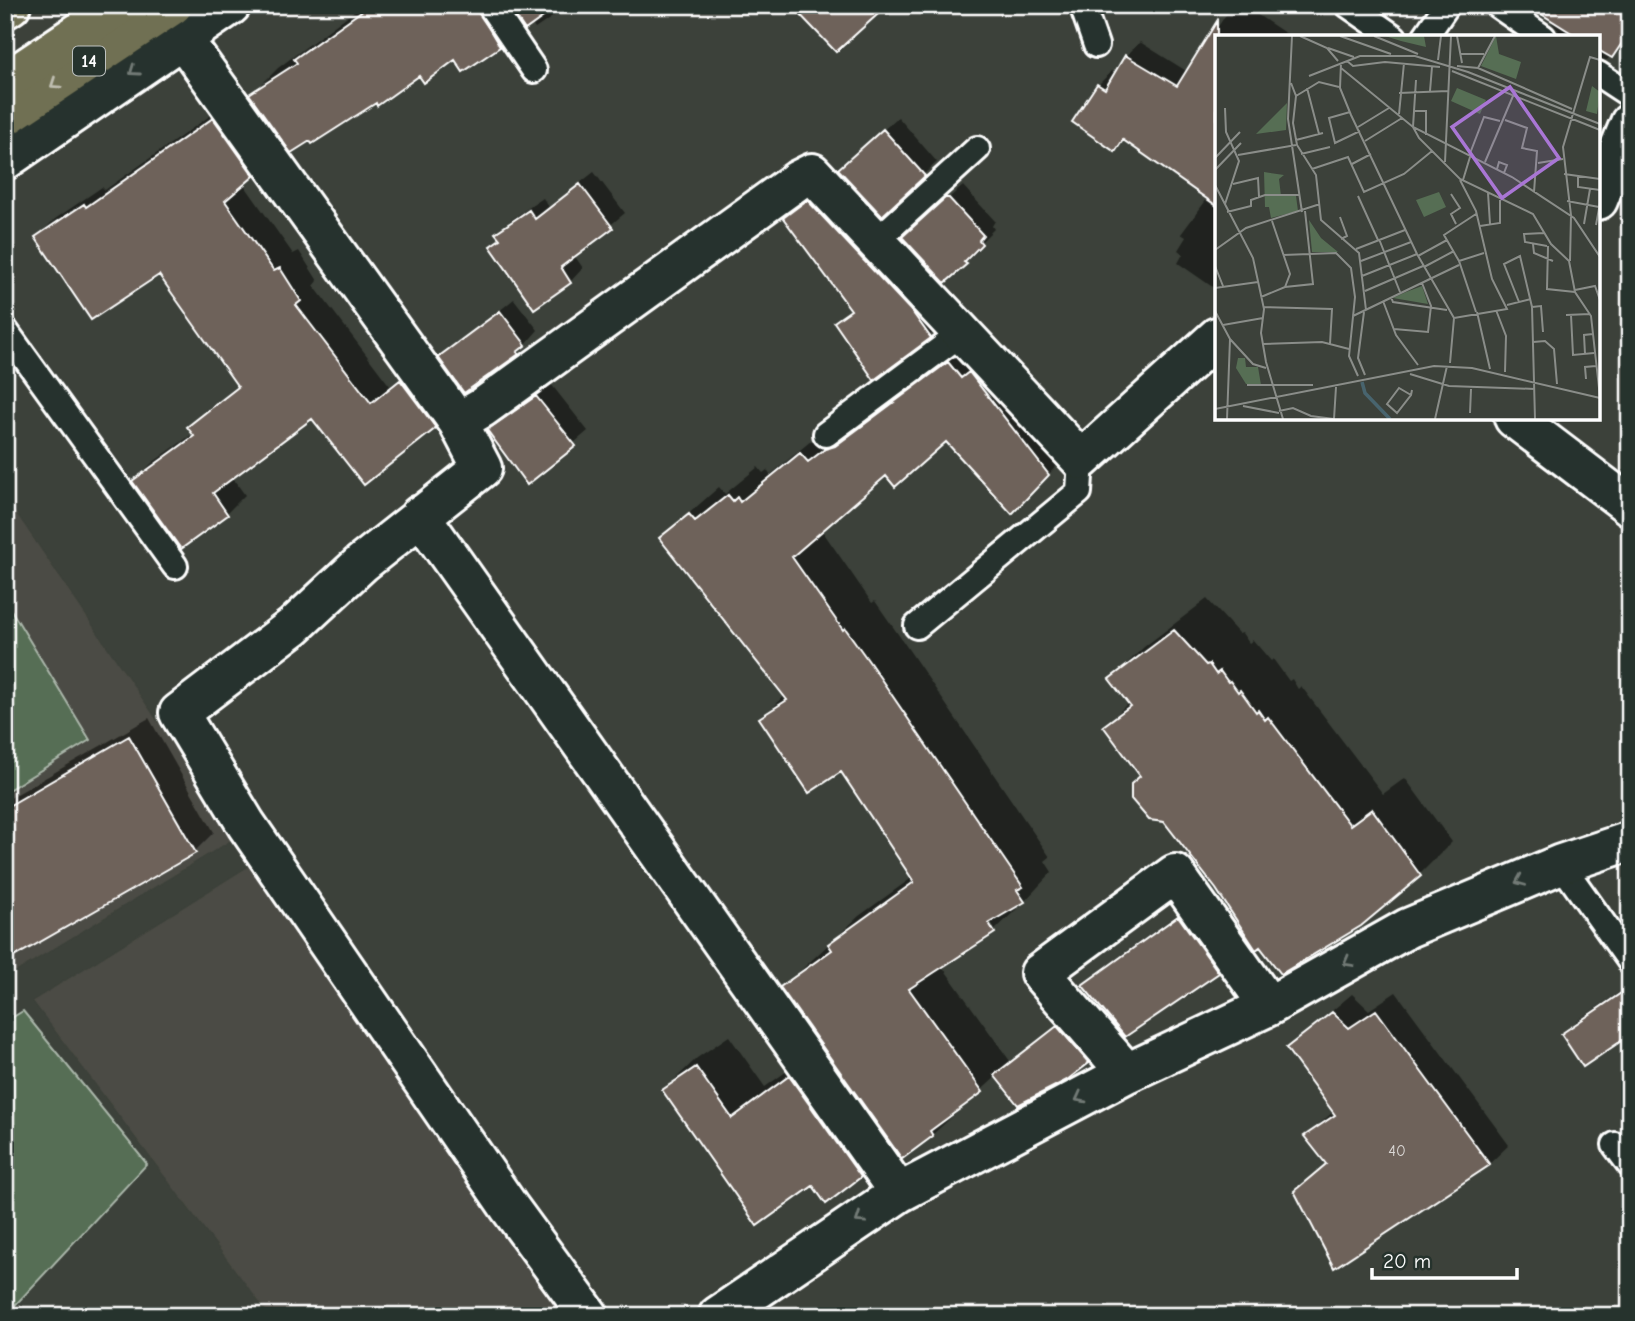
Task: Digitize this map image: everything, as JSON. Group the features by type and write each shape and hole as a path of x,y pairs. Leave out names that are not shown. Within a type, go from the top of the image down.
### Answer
{"main road":[{"path":"5,9 11,5"},
{"path":"5,82 120,5"},
{"name":"14","path":"5,117 177,22"}],"street":[{"path":"5,160 177,22 231,5"},
{"path":"177,22 458,422 482,468 362,563 294,626 178,713 246,824 509,1207 589,1316"},
{"path":"1600,195 1630,123"},
{"path":"458,422 482,408 798,180 812,173 1081,460 1215,339"},
{"path":"1517,420 1630,506"},
{"path":"420,515 899,1193"},
{"path":"718,1316 899,1193 1127,1073 1269,1006 1408,928 1561,864 1630,841"},
{"path":"1127,1073 1040,973 1175,874 1269,1006"}],"lane":[{"path":"490,5 534,70"},
{"path":"1082,5 1096,46"},
{"path":"1349,5 1391,35"},
{"path":"1426,35 1447,5"},
{"path":"1497,5 1541,35"},
{"path":"1600,75 1630,95"},
{"path":"876,241 977,149"},
{"path":"5,330 174,566"},
{"path":"826,433 962,333"},
{"path":"916,626 1079,492 1081,460"},
{"path":"1561,864 1630,961"},
{"path":"1615,1145 1630,1165"}],"shaded area":[{"path":"5,497 236,837 5,978"},
{"path":"253,864 570,1316 270,1316 33,1001"}],"green space":[{"path":"5,600 90,740 5,792"},
{"path":"23,1011 147,1164 5,1316 5,1022"}],"building":[{"path":"370,5 475,5 500,47 463,72 455,60 424,83 419,76 377,106 376,103 312,144 310,141 291,153 249,94 297,63 294,59"},
{"path":"508,5 560,5 525,30"},
{"path":"791,5 888,5 836,52"},
{"path":"1527,5 1630,5 1630,31 1612,58 1600,51 1600,35 1575,35"},
{"path":"1217,21 1215,205 1123,140 1115,152 1072,122 1097,84 1105,89 1125,55 1177,86"},
{"path":"213,118 254,176 225,201 274,271 280,268 301,301 296,305 371,403 400,380 436,428 364,485 312,419 213,493 228,515 181,549 132,481 194,436 187,427 238,387 159,275 91,320 35,237 84,204 86,207"},
{"path":"883,129 925,176 882,216 838,169"},
{"path":"580,184 613,228 561,267 571,283 534,309 490,246 500,239 495,233 529,210 535,219"},
{"path":"945,198 949,198 983,235 979,240 982,244 964,262 967,264 945,283 902,237"},
{"path":"807,200 913,313 931,338 874,380 834,322 851,310 783,218"},
{"path":"500,311 526,345 517,352 519,354 464,393 438,357"},
{"path":"948,362 961,378 969,372 1049,475 1012,514 946,442 895,487 886,476 792,557 843,630 845,628 870,663 1023,887 1017,890 1025,902 989,923 995,933 909,989 983,1092 930,1131 933,1136 902,1159 780,987 832,950 828,944 914,882 841,772 809,793 759,718 787,700 659,538 689,514 695,521 728,495 733,501 737,497 740,502 800,453 808,462 825,449 835,446"},
{"path":"536,396 576,446 527,485 487,430"},
{"path":"1174,630 1206,665 1209,664 1216,674 1220,671 1238,692 1240,690 1256,712 1258,710 1265,720 1268,717 1350,825 1372,809 1421,876 1361,926 1281,974 1260,947 1256,950 1216,889 1164,822 1149,820 1131,799 1131,784 1140,776 1103,726 1130,706 1109,679"},
{"path":"129,736 196,853 5,962 5,808"},
{"path":"1178,916 1219,973 1125,1037 1082,985"},
{"path":"1630,987 1630,1035 1583,1067 1561,1034"},
{"path":"1376,1010 1490,1165 1334,1268 1294,1191 1326,1164 1304,1136 1335,1115 1286,1048 1332,1012 1349,1028"},
{"path":"1057,1026 1089,1063 1067,1080 1018,1105 994,1075"},
{"path":"696,1067 732,1118 789,1076 861,1177 826,1204 813,1186 757,1226 662,1090"}]}
